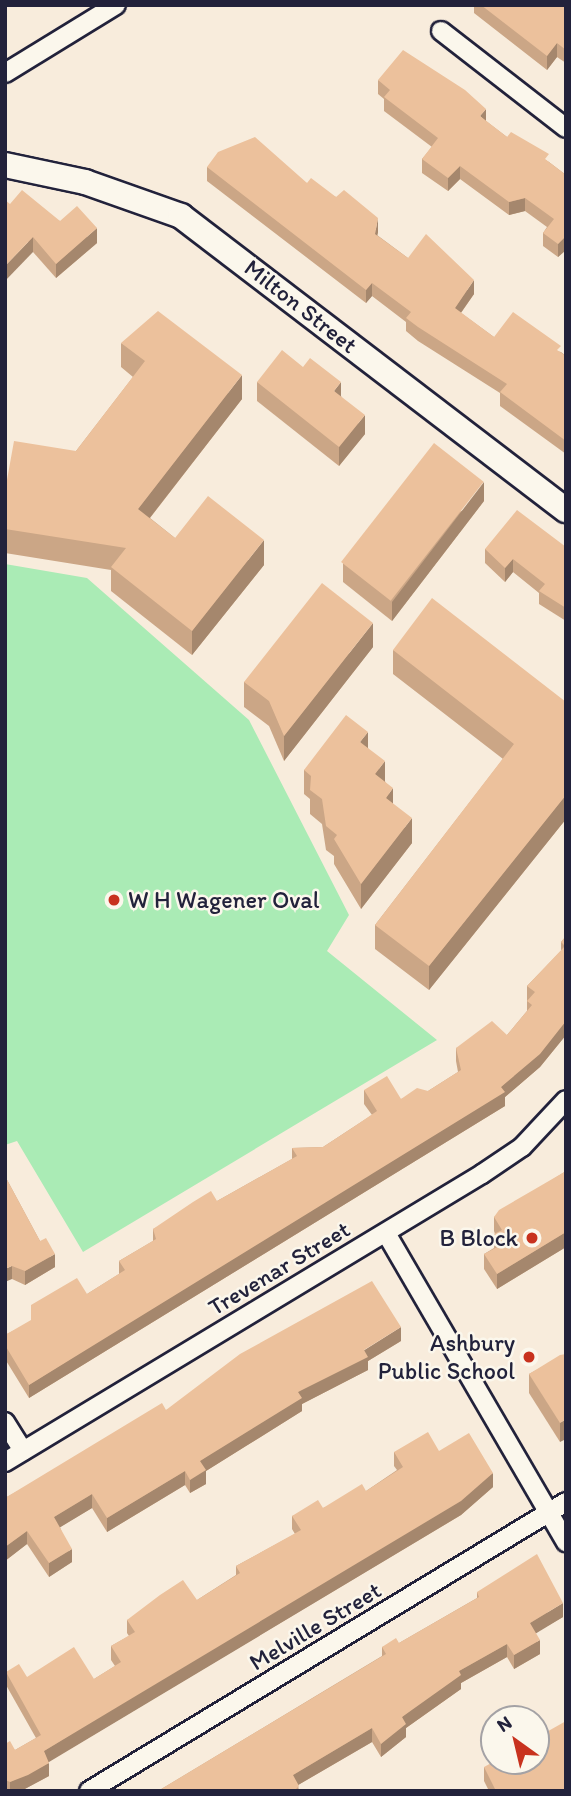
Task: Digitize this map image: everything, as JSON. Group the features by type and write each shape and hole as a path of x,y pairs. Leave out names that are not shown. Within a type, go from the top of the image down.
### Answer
{"main road":[{"name":"Milton Street","path":"5,165 125,193 181,216 566,510"}],"street":[{"path":"5,73 116,5"},
{"path":"441,32 566,128"},
{"name":"Trevenar Street","path":"5,1462 386,1233 522,1147 566,1100"},
{"path":"386,1233 566,1542"},
{"path":"5,1422 23,1451"},
{"name":"Melville Street","path":"89,1791 566,1503"}],"green space":[{"path":"5,564 87,578 249,720 349,915 327,951 437,1040 83,1252 17,1141 5,1145"}],"building":[{"path":"481,5 563,5 566,7 566,50 557,43 547,56"},
{"path":"403,50 465,90 486,109 480,116 507,137 511,132 549,154 545,159 566,175 566,236 558,244 543,233 554,219 525,198 509,202 460,166 448,178 422,159 438,138 384,97 390,90 378,80"},
{"path":"255,137 307,183 311,178 336,197 344,190 378,218 375,234 408,258 426,234 474,280 455,308 494,337 513,312 561,346 557,350 566,356 566,441 500,392 507,384 418,327 406,318 411,312 372,283 366,290 207,167 218,152"},
{"path":"22,190 60,221 77,206 97,228 56,264 33,237 5,266 5,200 10,204"},
{"path":"158,311 242,375 138,509 175,538 208,496 264,540 192,631 111,567 126,548 5,529 5,491 14,441 76,451 145,361 121,343"},
{"path":"282,350 303,367 310,358 341,382 334,391 365,415 339,447 257,382"},
{"path":"434,443 484,482 391,601 341,562"},
{"path":"517,510 566,547 566,608 539,591 545,584 513,559 505,568 485,549"},
{"path":"322,583 373,623 284,736 269,701 244,682"},
{"path":"432,598 566,702 566,795 429,966 375,925 514,744 393,650"},
{"path":"346,715 368,732 360,742 385,761 375,774 393,788 386,798 412,818 361,884 334,839 337,835 326,826 322,799 310,790 311,776 304,770"},
{"path":"566,936 566,1021 540,1054 501,1087 505,1092 29,1385 5,1345 5,1335 31,1320 31,1305 77,1278 87,1294 125,1270 119,1261 156,1239 153,1229 193,1202 211,1191 217,1201 297,1156 292,1148 323,1147 377,1111 364,1090 387,1076 401,1099 417,1088 428,1091 461,1070 456,1048 492,1021 507,1035 532,1005 527,1001 535,992 527,986 565,946 561,942"},
{"name":"B Block","path":"566,1171 566,1232 497,1274 484,1254 501,1245 494,1234 502,1230 494,1217 499,1210"},
{"path":"5,1176 40,1241 46,1238 55,1254 25,1271 12,1266 5,1269"},
{"path":"372,1281 401,1327 364,1350 368,1357 298,1392 302,1398 200,1461 206,1470 190,1480 185,1471 107,1518 92,1494 54,1517 72,1549 49,1563 27,1531 5,1547 5,1498 162,1403 166,1410 240,1354"},
{"path":"566,1354 566,1419 560,1423 529,1374"},
{"path":"428,1432 439,1451 469,1433 493,1473 461,1501 44,1751 49,1763 10,1782 5,1780 5,1744 10,1741 15,1750 41,1735 6,1672 19,1664 27,1677 74,1647 94,1679 121,1662 111,1646 135,1632 127,1620 160,1595 183,1580 197,1600 240,1573 236,1566 301,1530 292,1516 318,1500 323,1508 362,1484 366,1491 403,1467 394,1452"},
{"path":"537,1554 563,1603 530,1623 540,1640 514,1655 507,1644 459,1671 461,1675 402,1717 406,1724 381,1744 372,1728 293,1775 299,1786 294,1791 158,1791 386,1654 382,1647 396,1638 399,1643 479,1597 477,1592"},
{"path":"566,1721 566,1791 496,1791 488,1775 550,1775 550,1730"}],"place":[{"name":"W H Wagener Oval","path":"114,900"},
{"name":"B Block","path":"532,1238"},
{"name":"Ashbury Public School","path":"529,1357"}]}
